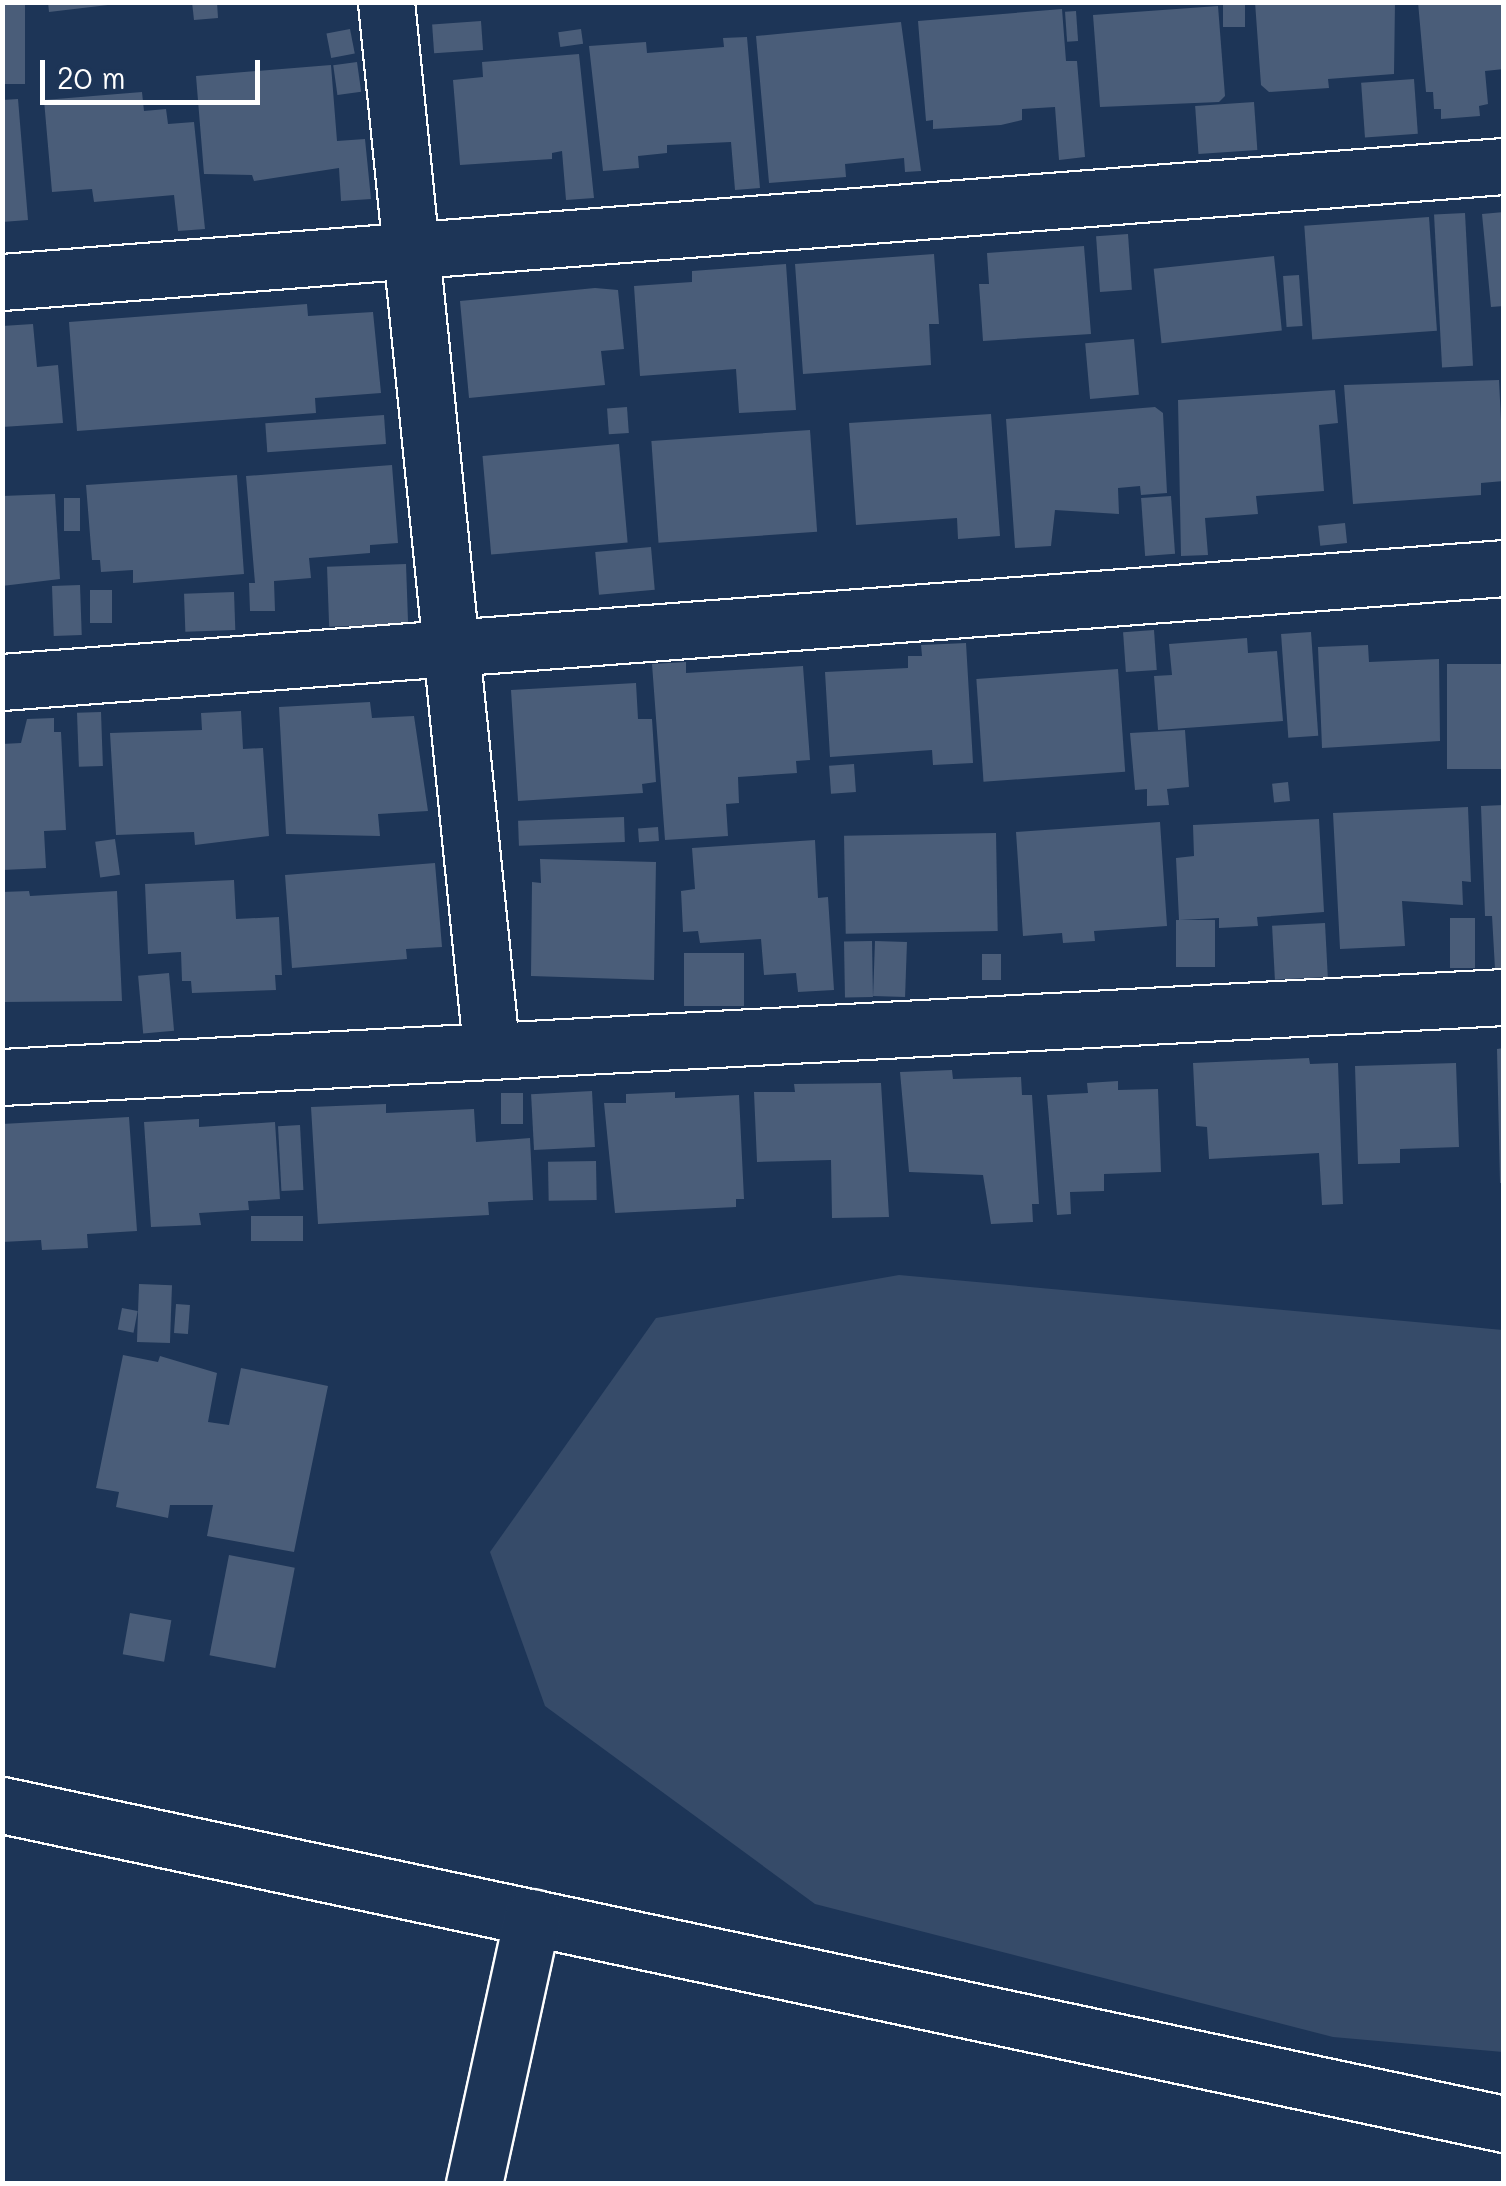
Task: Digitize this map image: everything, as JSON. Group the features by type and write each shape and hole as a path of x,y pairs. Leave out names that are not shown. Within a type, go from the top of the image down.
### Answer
{"street":[{"path":"386,2 416,250 491,1047"},
{"path":"2,282 1504,166"},
{"path":"2,682 453,652 1504,568"},
{"path":"2,1077 491,1047 1504,996"},
{"path":"2,1805 1504,2124"},
{"path":"474,2184 532,1917"}],"shaded area":[{"path":"899,1275 1503,1330 1503,2052 1333,2037 815,1904 545,1706 490,1552 656,1318"}],"building":[{"path":"2,2 25,2 25,84 2,84"},
{"path":"48,2 108,2 108,5 49,12"},
{"path":"192,2 217,2 218,18 194,20"},
{"path":"1223,2 1245,2 1245,27 1223,27"},
{"path":"1255,2 1395,2 1394,74 1328,79 1329,88 1269,92 1261,85"},
{"path":"1418,2 1504,2 1504,69 1485,71 1488,104 1479,106 1480,116 1441,119 1441,109 1434,109 1433,92 1426,92"},
{"path":"1218,6 1225,96 1219,102 1100,107 1093,15"},
{"path":"1062,9 1066,61 1077,61 1085,157 1059,160 1055,107 1022,109 1022,120 1001,125 933,129 933,120 926,121 918,21"},
{"path":"1076,11 1078,41 1067,42 1065,12"},
{"path":"481,21 483,50 434,53 432,24"},
{"path":"901,22 921,171 905,172 904,158 845,164 846,177 769,183 756,36"},
{"path":"350,29 355,54 331,58 326,34"},
{"path":"581,29 583,44 560,47 558,32"},
{"path":"747,37 760,188 735,190 731,142 667,145 667,153 638,156 639,168 603,171 589,46 646,42 647,53 724,47 723,38"},
{"path":"579,54 594,198 566,200 562,151 552,153 552,159 460,165 453,80 483,77 482,62"},
{"path":"357,62 361,92 337,95 333,65"},
{"path":"331,65 337,141 365,139 371,199 341,201 339,168 254,181 252,175 204,174 196,76"},
{"path":"1414,79 1418,134 1365,138 1361,83"},
{"path":"142,92 144,111 166,109 168,124 194,122 205,229 178,231 174,195 94,202 92,189 52,192 44,100"},
{"path":"18,99 28,220 2,222 2,100"},
{"path":"1254,102 1257,150 1198,154 1195,106"},
{"path":"1504,212 1504,306 1491,307 1482,214"},
{"path":"1465,213 1473,366 1442,367 1434,215"},
{"path":"1429,217 1437,331 1312,339 1304,226"},
{"path":"1128,234 1132,290 1100,292 1096,236"},
{"path":"1084,246 1091,334 983,341 979,284 989,284 987,253"},
{"path":"934,254 939,324 929,324 931,365 803,374 795,264"},
{"path":"1274,256 1282,331 1162,343 1154,269"},
{"path":"786,264 796,410 739,413 736,369 640,376 634,286 692,282 692,271"},
{"path":"1299,275 1303,326 1287,327 1283,276"},
{"path":"595,288 618,290 624,349 601,351 605,385 469,398 460,301"},
{"path":"307,304 308,316 373,312 381,393 315,398 316,413 77,431 69,322"},
{"path":"33,324 37,367 58,365 63,423 2,427 2,326"},
{"path":"1134,339 1139,395 1090,399 1085,343"},
{"path":"1499,380 1504,481 1481,483 1481,495 1353,504 1344,385"},
{"path":"1335,390 1338,423 1319,425 1324,491 1256,496 1258,514 1205,518 1208,555 1181,556 1178,400"},
{"path":"627,407 629,433 609,434 607,408"},
{"path":"1155,407 1163,413 1167,493 1141,495 1140,486 1118,488 1119,514 1055,510 1051,546 1015,548 1006,419"},
{"path":"991,414 1000,536 958,539 957,518 856,525 849,423"},
{"path":"384,415 386,444 267,452 265,423"},
{"path":"810,430 817,532 659,543 651,441"},
{"path":"619,444 628,543 491,555 483,456"},
{"path":"392,465 398,543 370,545 370,553 309,558 311,578 274,581 275,611 250,611 249,583 255,583 246,476"},
{"path":"237,475 244,574 133,583 133,570 101,572 100,560 92,560 86,485"},
{"path":"55,494 60,579 2,586 2,496"},
{"path":"1171,496 1175,554 1145,556 1141,498"},
{"path":"64,498 80,498 80,531 64,531"},
{"path":"1345,523 1347,543 1320,546 1318,526"},
{"path":"651,547 655,590 599,595 595,552"},
{"path":"406,564 408,624 329,627 327,567"},
{"path":"80,585 82,635 54,636 52,586"},
{"path":"90,590 112,590 112,623 90,623"},
{"path":"234,592 235,630 185,632 184,594"},
{"path":"1154,630 1157,670 1126,672 1123,632"},
{"path":"1311,632 1318,736 1288,738 1281,634"},
{"path":"1247,638 1248,653 1277,651 1283,721 1158,730 1154,676 1172,675 1169,644"},
{"path":"966,643 973,763 933,765 932,750 830,757 825,672 908,668 908,656 922,656 921,645"},
{"path":"1368,645 1369,662 1439,659 1440,741 1322,748 1318,647"},
{"path":"686,662 686,673 803,666 810,760 796,761 797,773 738,777 739,803 726,804 728,836 665,840 652,664"},
{"path":"1447,664 1504,664 1504,769 1447,769"},
{"path":"1118,669 1125,772 984,782 976,679"},
{"path":"636,683 638,719 652,719 656,782 642,784 643,793 518,801 511,690"},
{"path":"370,702 372,718 414,716 428,811 378,814 380,836 286,834 279,707"},
{"path":"241,711 243,749 263,748 269,836 195,845 194,832 116,835 110,733 202,730 201,713"},
{"path":"101,712 103,766 79,767 77,713"},
{"path":"54,718 54,732 61,732 66,830 44,831 46,868 2,870 2,744 21,743 27,719"},
{"path":"1185,730 1189,787 1167,789 1169,805 1147,806 1147,789 1135,790 1130,733"},
{"path":"854,764 856,792 831,794 829,766"},
{"path":"1288,782 1290,801 1274,803 1272,784"},
{"path":"1504,805 1504,968 1495,969 1492,916 1485,916 1481,806"},
{"path":"1468,807 1471,882 1462,881 1463,905 1402,901 1405,946 1340,949 1333,813"},
{"path":"624,817 625,842 519,846 518,821"},
{"path":"1319,819 1324,912 1257,917 1258,926 1219,928 1219,918 1179,920 1176,858 1194,856 1193,825"},
{"path":"1160,822 1167,926 1094,931 1095,941 1063,943 1062,933 1023,936 1016,832"},
{"path":"658,827 659,841 639,842 638,828"},
{"path":"996,833 998,931 846,934 844,836"},
{"path":"115,839 120,875 100,877 95,842"},
{"path":"815,840 818,898 828,897 834,990 798,992 796,973 764,975 761,939 700,943 698,931 683,932 681,891 695,889 692,848"},
{"path":"540,859 656,862 654,980 531,976 532,882 541,883"},
{"path":"435,863 442,947 406,949 407,959 292,968 285,875"},
{"path":"234,880 236,919 279,917 282,975 275,975 276,990 192,993 191,981 182,981 181,952 148,954 145,884"},
{"path":"29,891 30,896 117,891 122,1001 2,1002 2,892"},
{"path":"1450,918 1475,918 1475,968 1450,968"},
{"path":"1176,920 1215,920 1215,967 1176,967"},
{"path":"1325,923 1328,977 1275,980 1272,926"},
{"path":"844,941 872,941 873,997 845,997"},
{"path":"875,941 907,942 905,997 873,996"},
{"path":"684,953 744,953 744,1006 684,1006"},
{"path":"982,954 1001,954 1001,980 982,980"},
{"path":"169,973 174,1031 143,1033 138,976"},
{"path":"1504,1048 1504,1183 1500,1183 1497,1049"},
{"path":"1309,1058 1310,1064 1338,1063 1343,1204 1322,1205 1319,1153 1209,1159 1207,1127 1196,1126 1193,1063"},
{"path":"1456,1063 1459,1147 1400,1149 1400,1163 1358,1164 1355,1066"},
{"path":"952,1070 953,1079 1021,1077 1022,1095 1032,1095 1039,1204 1032,1204 1033,1222 991,1224 983,1175 909,1172 900,1072"},
{"path":"1118,1081 1118,1090 1158,1089 1161,1172 1104,1174 1104,1191 1070,1192 1071,1214 1057,1215 1047,1095 1088,1093 1087,1083"},
{"path":"881,1083 889,1217 832,1218 831,1160 757,1162 754,1092 795,1092 794,1084"},
{"path":"592,1091 595,1147 534,1150 531,1094"},
{"path":"675,1092 675,1098 739,1095 744,1199 736,1199 736,1207 615,1213 604,1103 626,1103 626,1094"},
{"path":"501,1093 523,1093 523,1124 501,1124"},
{"path":"386,1104 386,1113 474,1109 476,1142 530,1138 533,1200 488,1202 489,1215 318,1224 311,1107"},
{"path":"129,1117 137,1231 87,1234 88,1248 42,1250 41,1240 2,1242 2,1124"},
{"path":"199,1119 199,1127 275,1122 280,1199 248,1201 249,1210 199,1213 201,1225 151,1227 144,1122"},
{"path":"300,1125 303,1190 281,1191 278,1126"},
{"path":"596,1161 597,1200 549,1201 548,1162"},
{"path":"251,1216 303,1216 303,1241 251,1241"},
{"path":"139,1284 172,1285 170,1343 137,1342"},
{"path":"176,1304 190,1305 188,1334 174,1333"},
{"path":"122,1308 138,1311 134,1333 118,1330"},
{"path":"123,1355 158,1362 160,1356 217,1373 208,1422 229,1425 241,1368 328,1386 294,1552 207,1536 213,1505 170,1505 168,1518 116,1507 119,1492 96,1488"},
{"path":"229,1555 295,1568 275,1668 210,1655"},
{"path":"130,1613 171,1620 164,1662 123,1654"}]}
